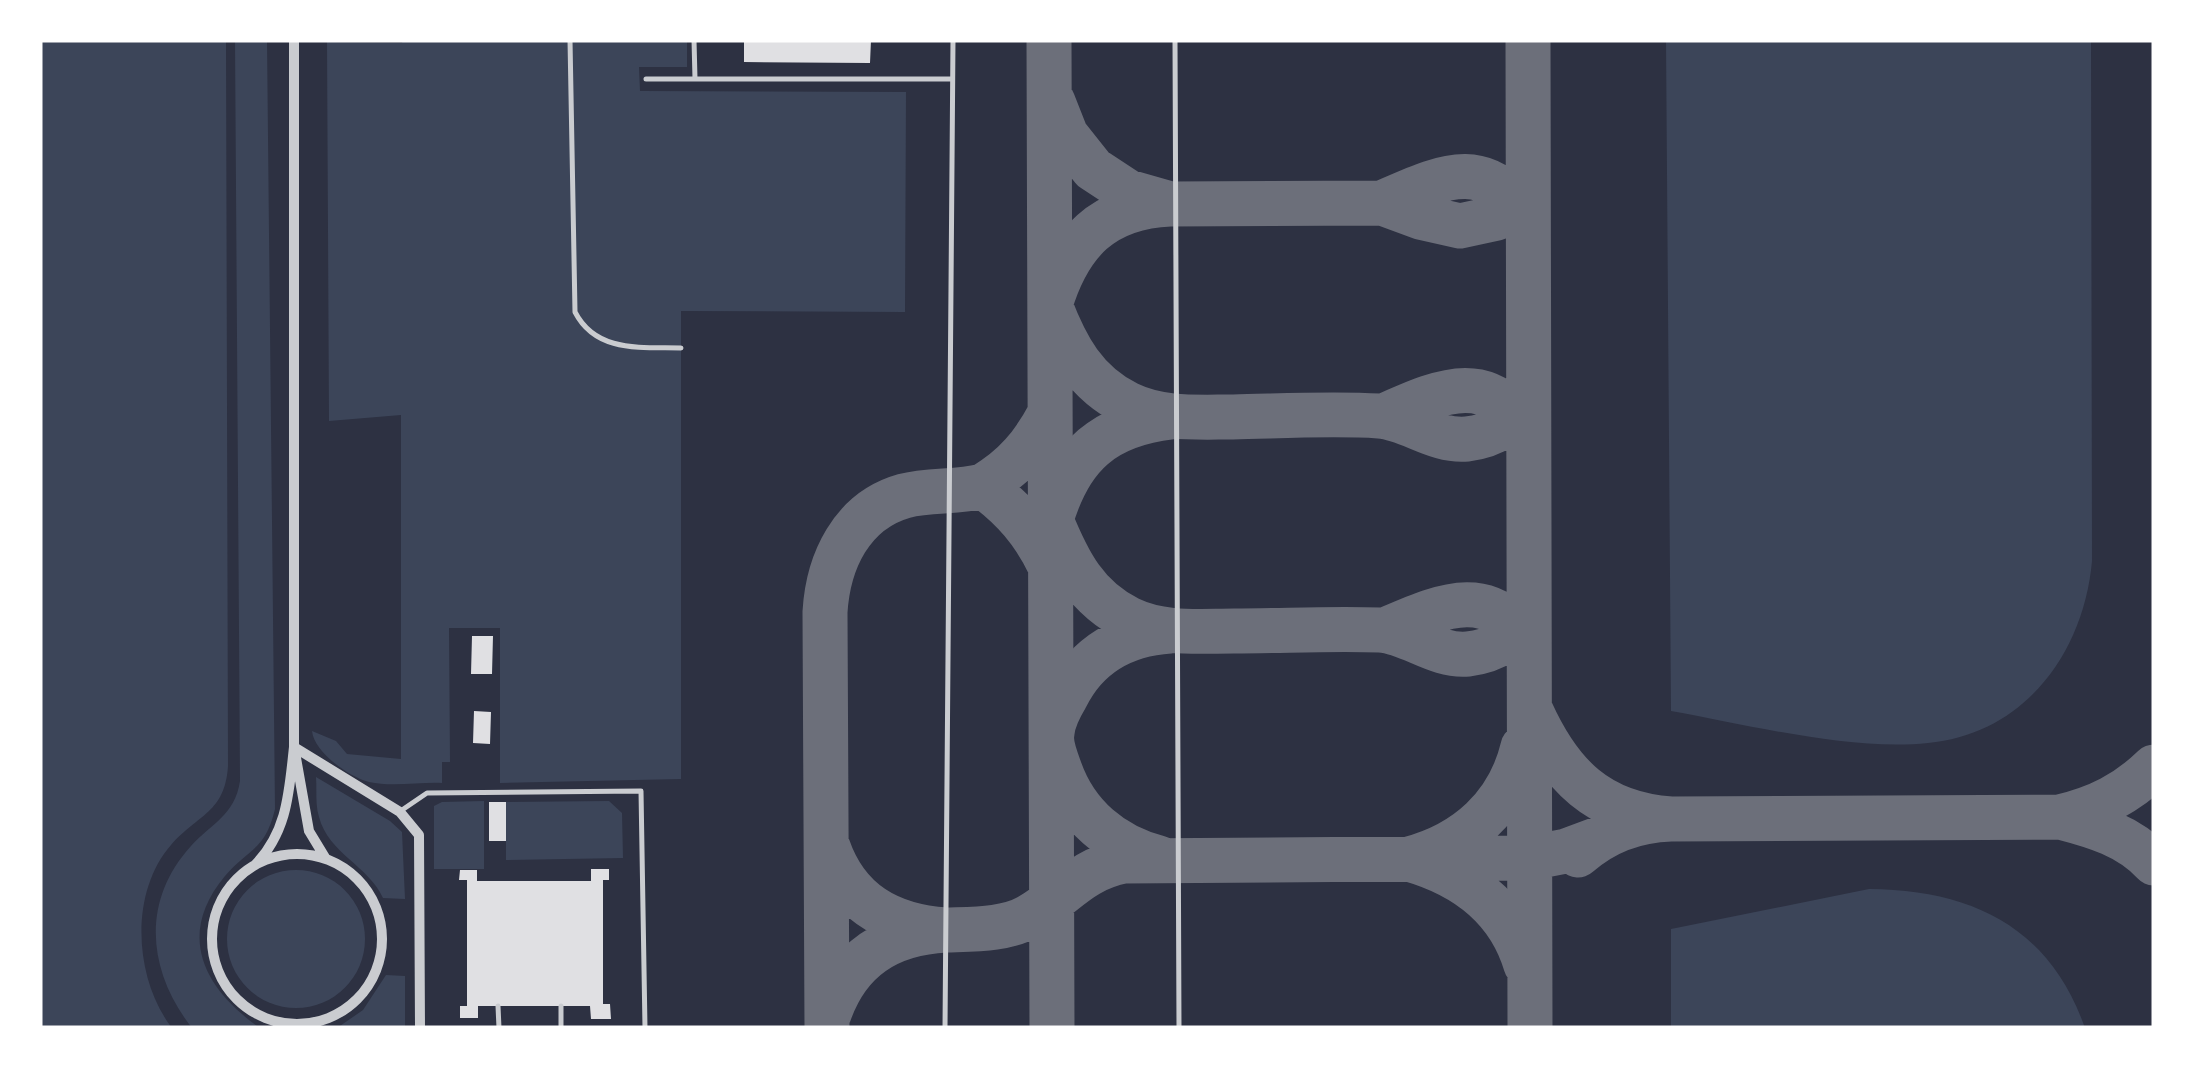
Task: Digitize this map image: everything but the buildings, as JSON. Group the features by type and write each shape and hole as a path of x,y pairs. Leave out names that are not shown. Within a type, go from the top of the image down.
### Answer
{"street":[{"path":"255,865 272,847 282,825 294,747 294,40"},
{"path":"294,747 400,812 417,830 421,845 420,1028"},
{"path":"294,747 309,831 326,859"},
{"path":"257,1013 282,1022 322,1020 356,1000 372,978 381,952 381,923 370,896 352,873 326,859 298,853 255,865 224,895 212,936 221,975 236,997 257,1013 278,1028"}],"lane":[{"path":"570,40 576,312 587,331 607,342 680,348"},
{"path":"694,40 694,79"},
{"path":"945,1028 952,40"},
{"path":"1176,40 1179,1028"},
{"path":"646,79 952,79"},
{"path":"400,812 427,793 642,791 645,1028"},
{"path":"498,1006 499,1028"},
{"path":"561,1006 561,1028"}],"shaded area":[{"path":"40,40 226,40 228,766 222,794 171,845 148,887 143,911 144,961 159,1008 172,1028 40,1028"},
{"path":"235,40 267,40 275,809 261,841 225,876 210,898 200,940 203,960 224,997 260,1028 192,1028 166,984 159,961 157,913 175,868 191,846 228,811 240,781"},
{"path":"687,40 687,67 639,67 640,91 906,92 905,312 681,311 681,779 500,783 500,628 449,628 450,762 442,762 442,783 369,782 334,763 314,739 312,731 336,741 347,754 401,759 401,415 329,421 327,42"},
{"path":"1666,40 2091,40 2092,561 2077,627 2062,656 2043,683 1993,724 1963,736 1928,743 1866,743 1671,711"},
{"path":"316,777 402,832 405,899 383,898 368,877 331,841 318,812"},
{"path":"484,801 484,869 434,869 434,806 442,802"},
{"path":"609,801 622,813 623,858 506,860 506,802"},
{"path":"296,870 323,875 345,890 360,912 365,939 360,966 345,988 323,1003 296,1008 269,1003 247,988 232,966 227,939 232,912 247,890 269,875"},
{"path":"1869,889 1941,897 2002,921 2028,939 2050,963 2070,993 2085,1028 1671,1028 1671,929"},
{"path":"386,975 405,976 405,1028 337,1028 363,1010"}],"taxiway":[{"path":"1049,40 1052,1028"},
{"path":"1528,40 1530,1028"},
{"path":"1053,102 1066,135 1093,169 1128,192 1170,204 1382,203 1460,226 1497,218 1515,204 1528,184"},
{"path":"1382,203 1443,179 1479,178 1496,185 1528,220"},
{"path":"1170,204 1126,212 1092,232 1067,263 1050,305 1063,335 1089,375 1128,404 1153,413 1179,416 1379,416 1444,437 1467,439 1502,426 1528,399"},
{"path":"1384,416 1445,393 1481,392 1513,413 1528,434"},
{"path":"1050,413 1022,454 983,486 1022,522 1050,566"},
{"path":"1171,417 1127,427 1093,447 1068,478 1051,520 1064,550 1090,590 1129,619 1154,628 1181,631 1380,630 1445,652 1468,654 1503,642 1529,614"},
{"path":"827,1028 825,612 831,575 837,557 857,526 886,503 914,494 983,486"},
{"path":"1385,630 1445,607 1482,606 1499,613 1514,626 1529,647"},
{"path":"1159,858 1111,837 1086,814 1067,786 1052,737 1064,701 1096,658 1122,642 1170,631"},
{"path":"1531,711 1555,754 1584,787 1622,809 1671,819 1622,829 1578,855"},
{"path":"1523,747 1507,787 1482,820 1449,843 1409,859 1449,874 1482,896 1508,926 1526,965"},
{"path":"2154,767 2111,799 2060,817 2122,839 2154,863"},
{"path":"1671,819 2060,817"},
{"path":"946,930 989,928 1021,921 1095,870 1124,861 1530,858 1566,851 1601,838"},
{"path":"828,847 846,883 873,908 906,923 946,930 906,937 873,952 847,978 829,1014"}]}
